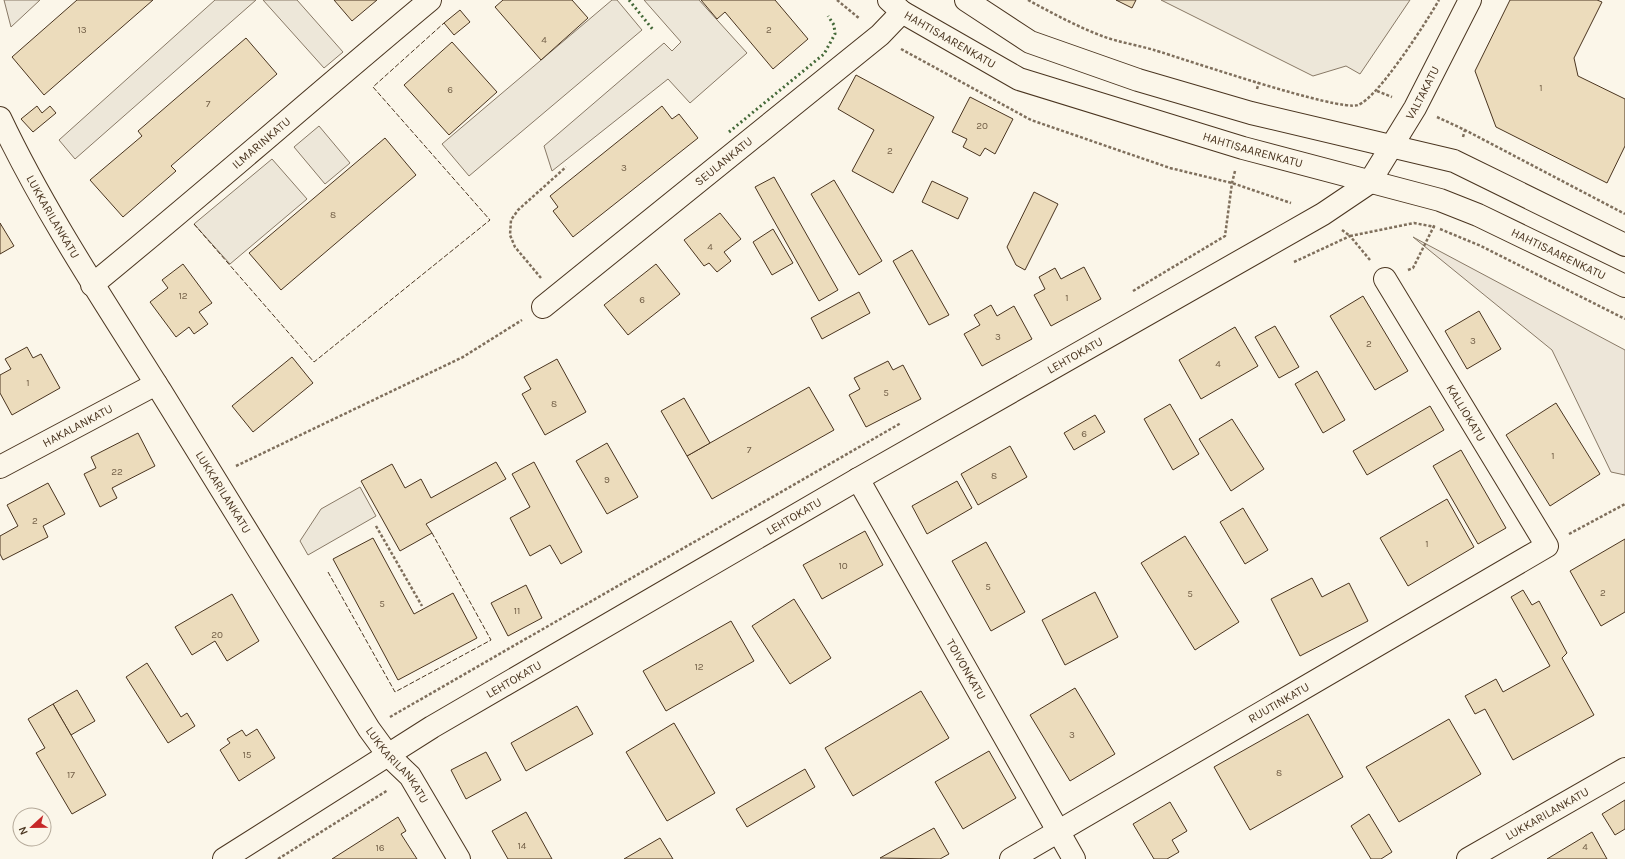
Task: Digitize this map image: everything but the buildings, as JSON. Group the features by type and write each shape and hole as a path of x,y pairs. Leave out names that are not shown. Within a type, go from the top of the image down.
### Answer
{"street":[{"name":"ILMARINKATU","path":"92,285 174,218 322,89 430,0"},
{"path":"966,0 1030,42 1138,80 1251,113 1392,145 1454,161 1625,245"},
{"name":"VALTAKATU","path":"1369,183 1415,108 1470,0"},
{"name":"SEULANKATU","path":"550,302 880,35 895,6"},
{"name":"HAHTISAARENKATU","path":"895,6 1019,79 1243,148 1369,183 1440,200 1478,215 1625,286"},
{"name":"LUKKARILANKATU","path":"0,118 34,184 92,285 156,384 369,729 388,755 410,776 459,859"},
{"name":"LEHTOKATU","path":"224,859 432,727 858,479 1323,214 1369,183"},
{"name":"KALLIOKATU","path":"1385,279 1547,546"},
{"name":"HAKALANKATU","path":"0,467 156,384"},
{"name":"TOIVONKATU","path":"858,479 1074,859"},
{"name":"RUUTINKATU","path":"1011,859 1547,546"},
{"name":"LUKKARILANKATU","path":"1468,859 1625,769"}],"path":[{"path":"837,0 880,35 918,60 1031,120 1170,168 1232,183 1323,214 1350,236 1385,279 1413,268 1434,226"},
{"path":"1028,0 1050,13 1103,36 1343,105 1358,105 1377,91 1429,18 1439,0"},
{"path":"1251,113 1259,82"},
{"path":"1465,130 1625,214"},
{"path":"1132,292 1225,236 1232,183 1243,148"},
{"path":"214,477 463,357 550,302 515,247 510,235 511,220 518,210 566,167"},
{"path":"1291,263 1350,236 1414,223 1434,226 1480,246 1625,319"},
{"path":"369,729 902,423"},
{"path":"1547,546 1625,504"},
{"path":"376,526 422,606"},
{"path":"278,859 410,776"}],"shaded area":[{"path":"4,0 40,0 11,27"},
{"path":"215,0 256,0 75,159 59,140"},
{"path":"263,0 297,0 343,52 324,68"},
{"path":"612,0 617,0 642,30 469,176 442,144"},
{"path":"644,0 699,0 747,53 690,103 668,79 552,171 544,146 664,43 672,51 681,42"},
{"path":"1161,0 1410,0 1360,74 1346,66 1313,76"},
{"path":"319,126 350,163 325,184 294,147"},
{"path":"272,159 307,199 230,264 194,224"},
{"path":"1413,237 1625,350 1625,475 1611,472 1552,350"},
{"path":"360,487 376,516 308,555 300,541 321,509"}],"hedge":[{"path":"629,0 654,31"},
{"path":"729,132 824,54 835,34 834,25 828,16"}],"fence":[{"path":"194,224 314,362 490,220 373,87 444,23"},
{"path":"328,572 395,692 491,640 432,533"}]}
